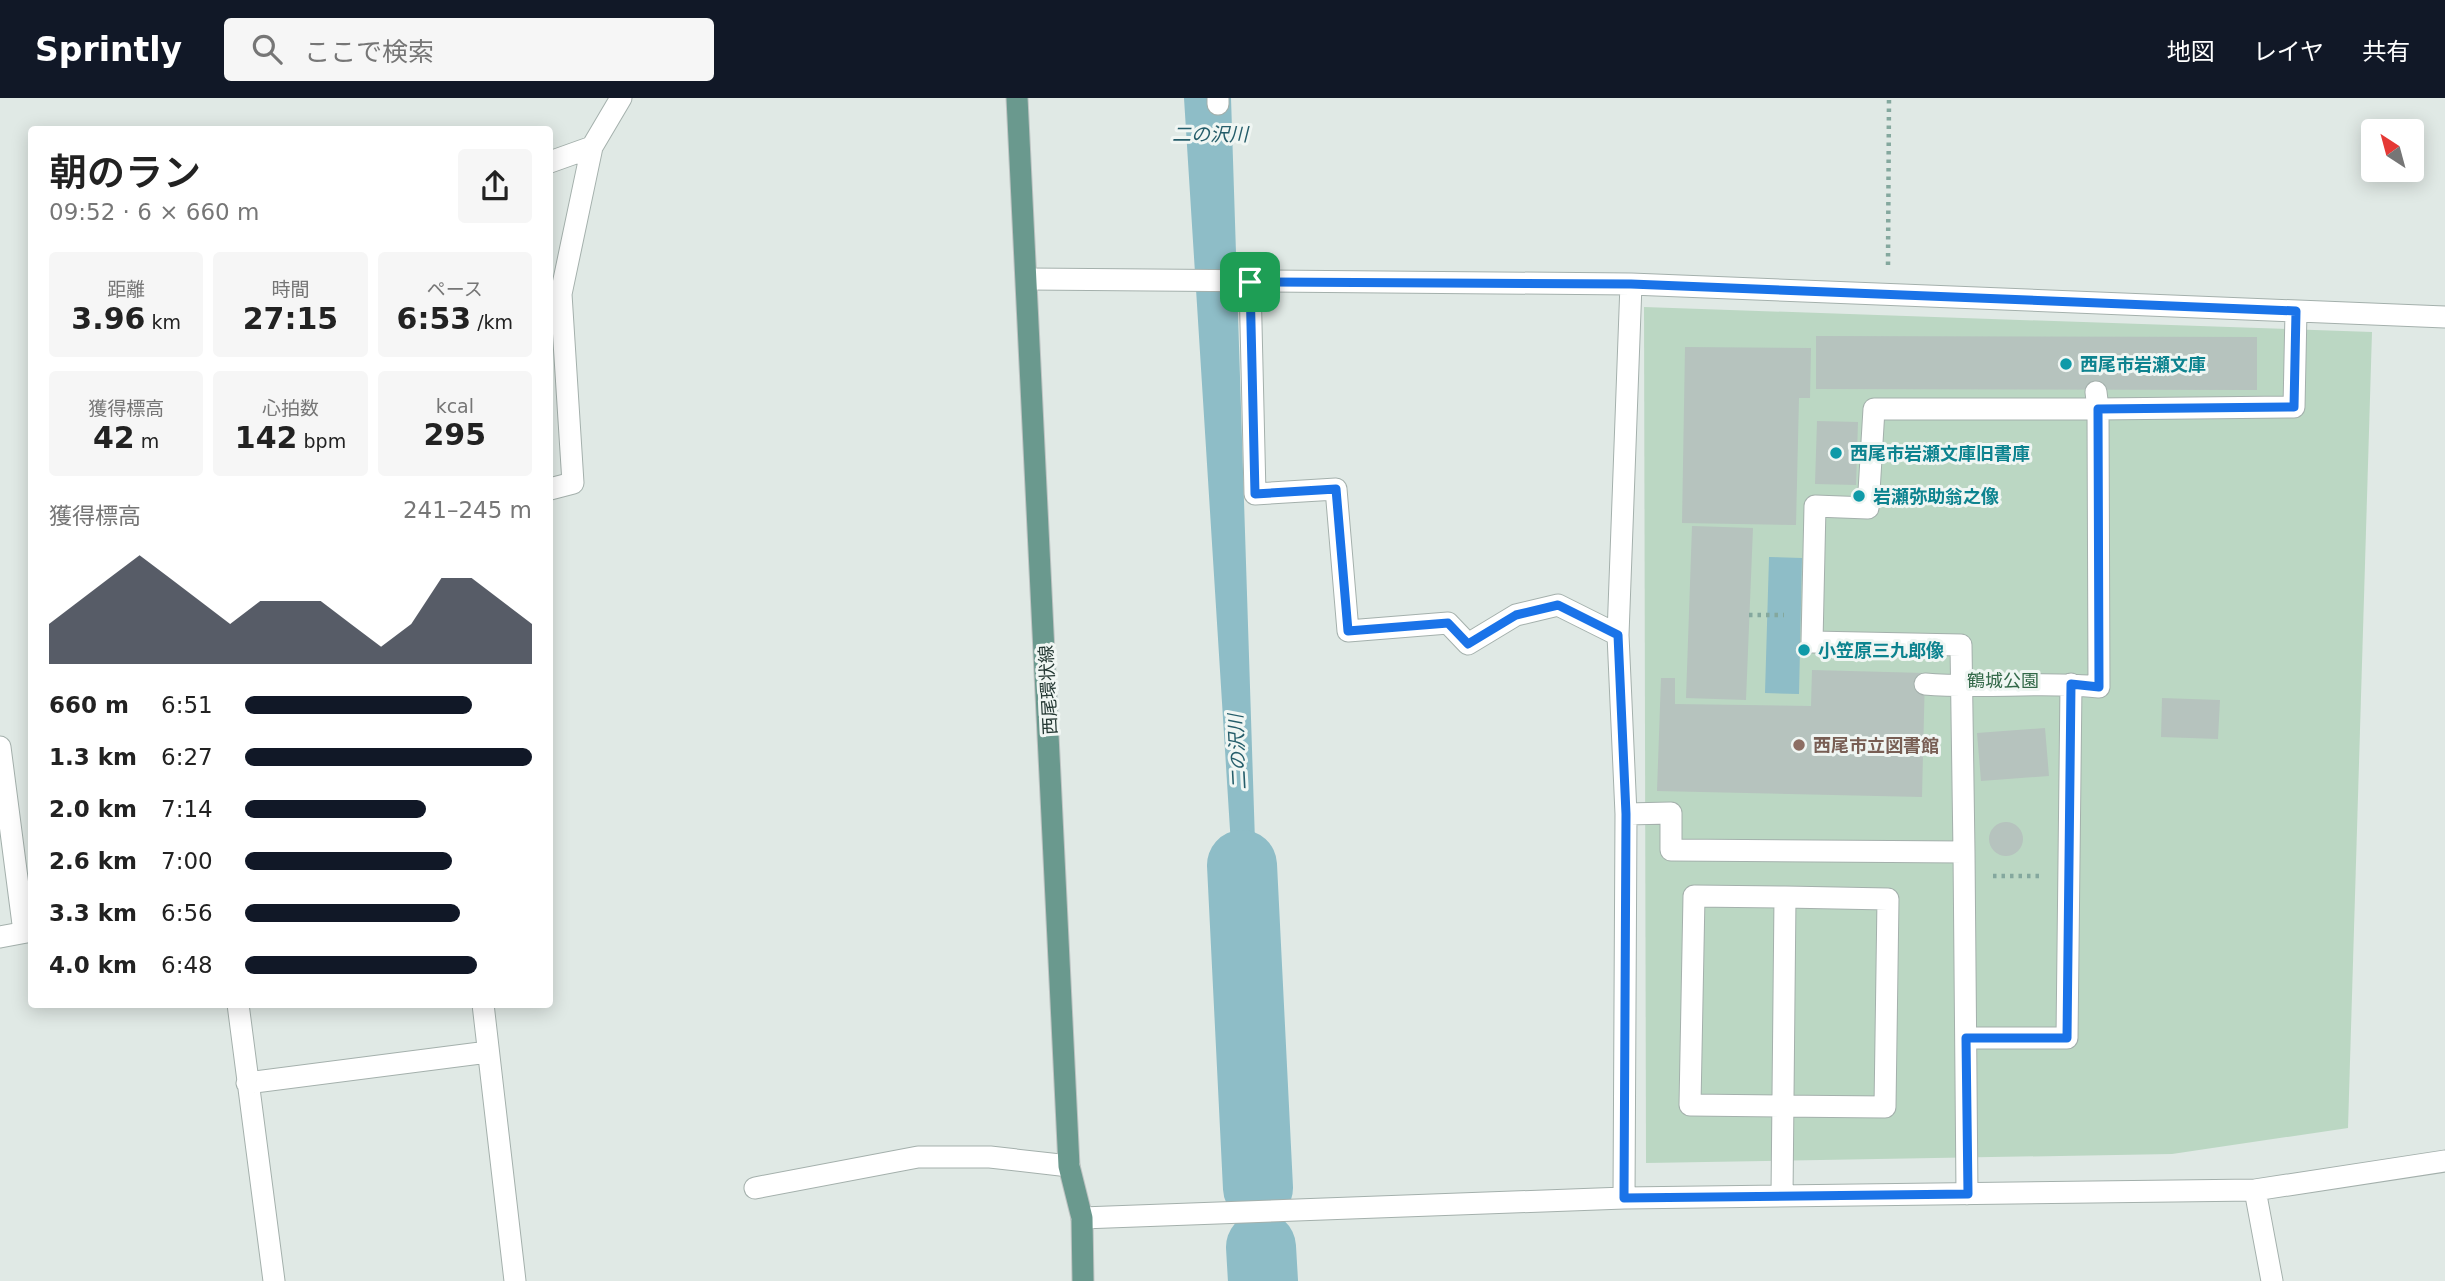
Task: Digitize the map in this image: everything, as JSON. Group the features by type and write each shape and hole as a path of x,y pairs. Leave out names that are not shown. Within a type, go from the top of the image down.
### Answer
{"main road":[{"name":"西尾環状線","path":"1017,98 1029,279 1069,1166 1082,1218 1083,1281"}],"street":[{"path":"553,488 573,483 561,294 592,147 621,98"},
{"path":"553,161 592,147"},
{"path":"1029,279 1631,284 2445,317"},
{"path":"1250,282 1255,494 1336,489 1348,631 1448,623 1468,644 1516,615 1558,605 1618,635"},
{"path":"1624,1198 1626,814 1618,635 1631,284"},
{"path":"1968,1194 1961,645 1812,642 1815,506 1868,508 1874,409 2097,400 2294,407 2296,311"},
{"path":"1925,684 1961,687 2071,684 2099,687 2097,400"},
{"path":"1966,1038 2067,1038 2071,684"},
{"path":"0,747 28,932 0,937"},
{"path":"1626,814 1671,813 1671,850 1964,852"},
{"path":"1694,896 1785,897 1888,898 1885,1107 1690,1105 1694,896"},
{"path":"1782,1196 1785,897"},
{"path":"238,1008 274,1281"},
{"path":"483,1008 516,1281"},
{"path":"247,1083 488,1052"},
{"path":"755,1188 918,1157 990,1157 1069,1166"},
{"path":"1082,1218 1624,1198 2255,1190 2445,1161"},
{"path":"2255,1190 2272,1281"}],"path":[{"path":"1887,294 1889,98"},
{"path":"1749,615 1762,615"},
{"path":"1965,876 2068,876"}],"green space":[{"name":"鶴城公園","path":"1644,307 2372,332 2348,1128 2172,1154 1646,1163"}],"water":[{"name":"二の沢川","path":"1184,98 1231,98 1259,966 1238,957"},
{"path":"1769,557 1802,558 1799,694 1765,693"}],"building":[{"path":"1816,336 2257,337 2257,390 1816,389"},
{"path":"1685,347 1811,348 1810,398 1799,398 1796,525 1682,523"},
{"name":"西尾市岩瀬文庫旧書庫","path":"1817,421 1858,422 1856,485 1815,484"},
{"path":"1692,526 1753,528 1746,700 1686,698"},
{"path":"1812,670 1925,673 1922,797 1657,791 1661,678 1675,678 1675,704 1811,706"},
{"path":"2162,698 2220,700 2218,739 2161,737"},
{"path":"2045,728 2049,776 1981,781 1977,733"},
{"path":"2006,822 2018,827 2023,839 2018,851 2006,856 1994,851 1989,839 1994,827"}],"waterway":[{"name":"二の沢川","path":"1242,865 1258,1188"},
{"name":"二の沢川","path":"1261,1247 1263,1281"}],"place":[{"name":"西尾市岩瀬文庫","path":"2066,364"},
{"name":"西尾市岩瀬文庫旧書庫","path":"1836,453"},
{"name":"岩瀬弥助翁之像","path":"1859,496"},
{"name":"小笠原三九郎像","path":"1804,650"},
{"name":"西尾市立図書館","path":"1799,745"}],"route":[{"path":"1250,282 1631,284 2296,311 2294,407 2098,409 2099,687 2071,684 2067,1038 1966,1038 1968,1194 1624,1198 1626,814 1618,635 1558,605 1516,615 1468,644 1448,623 1348,631 1336,489 1255,494 1250,282"}]}
